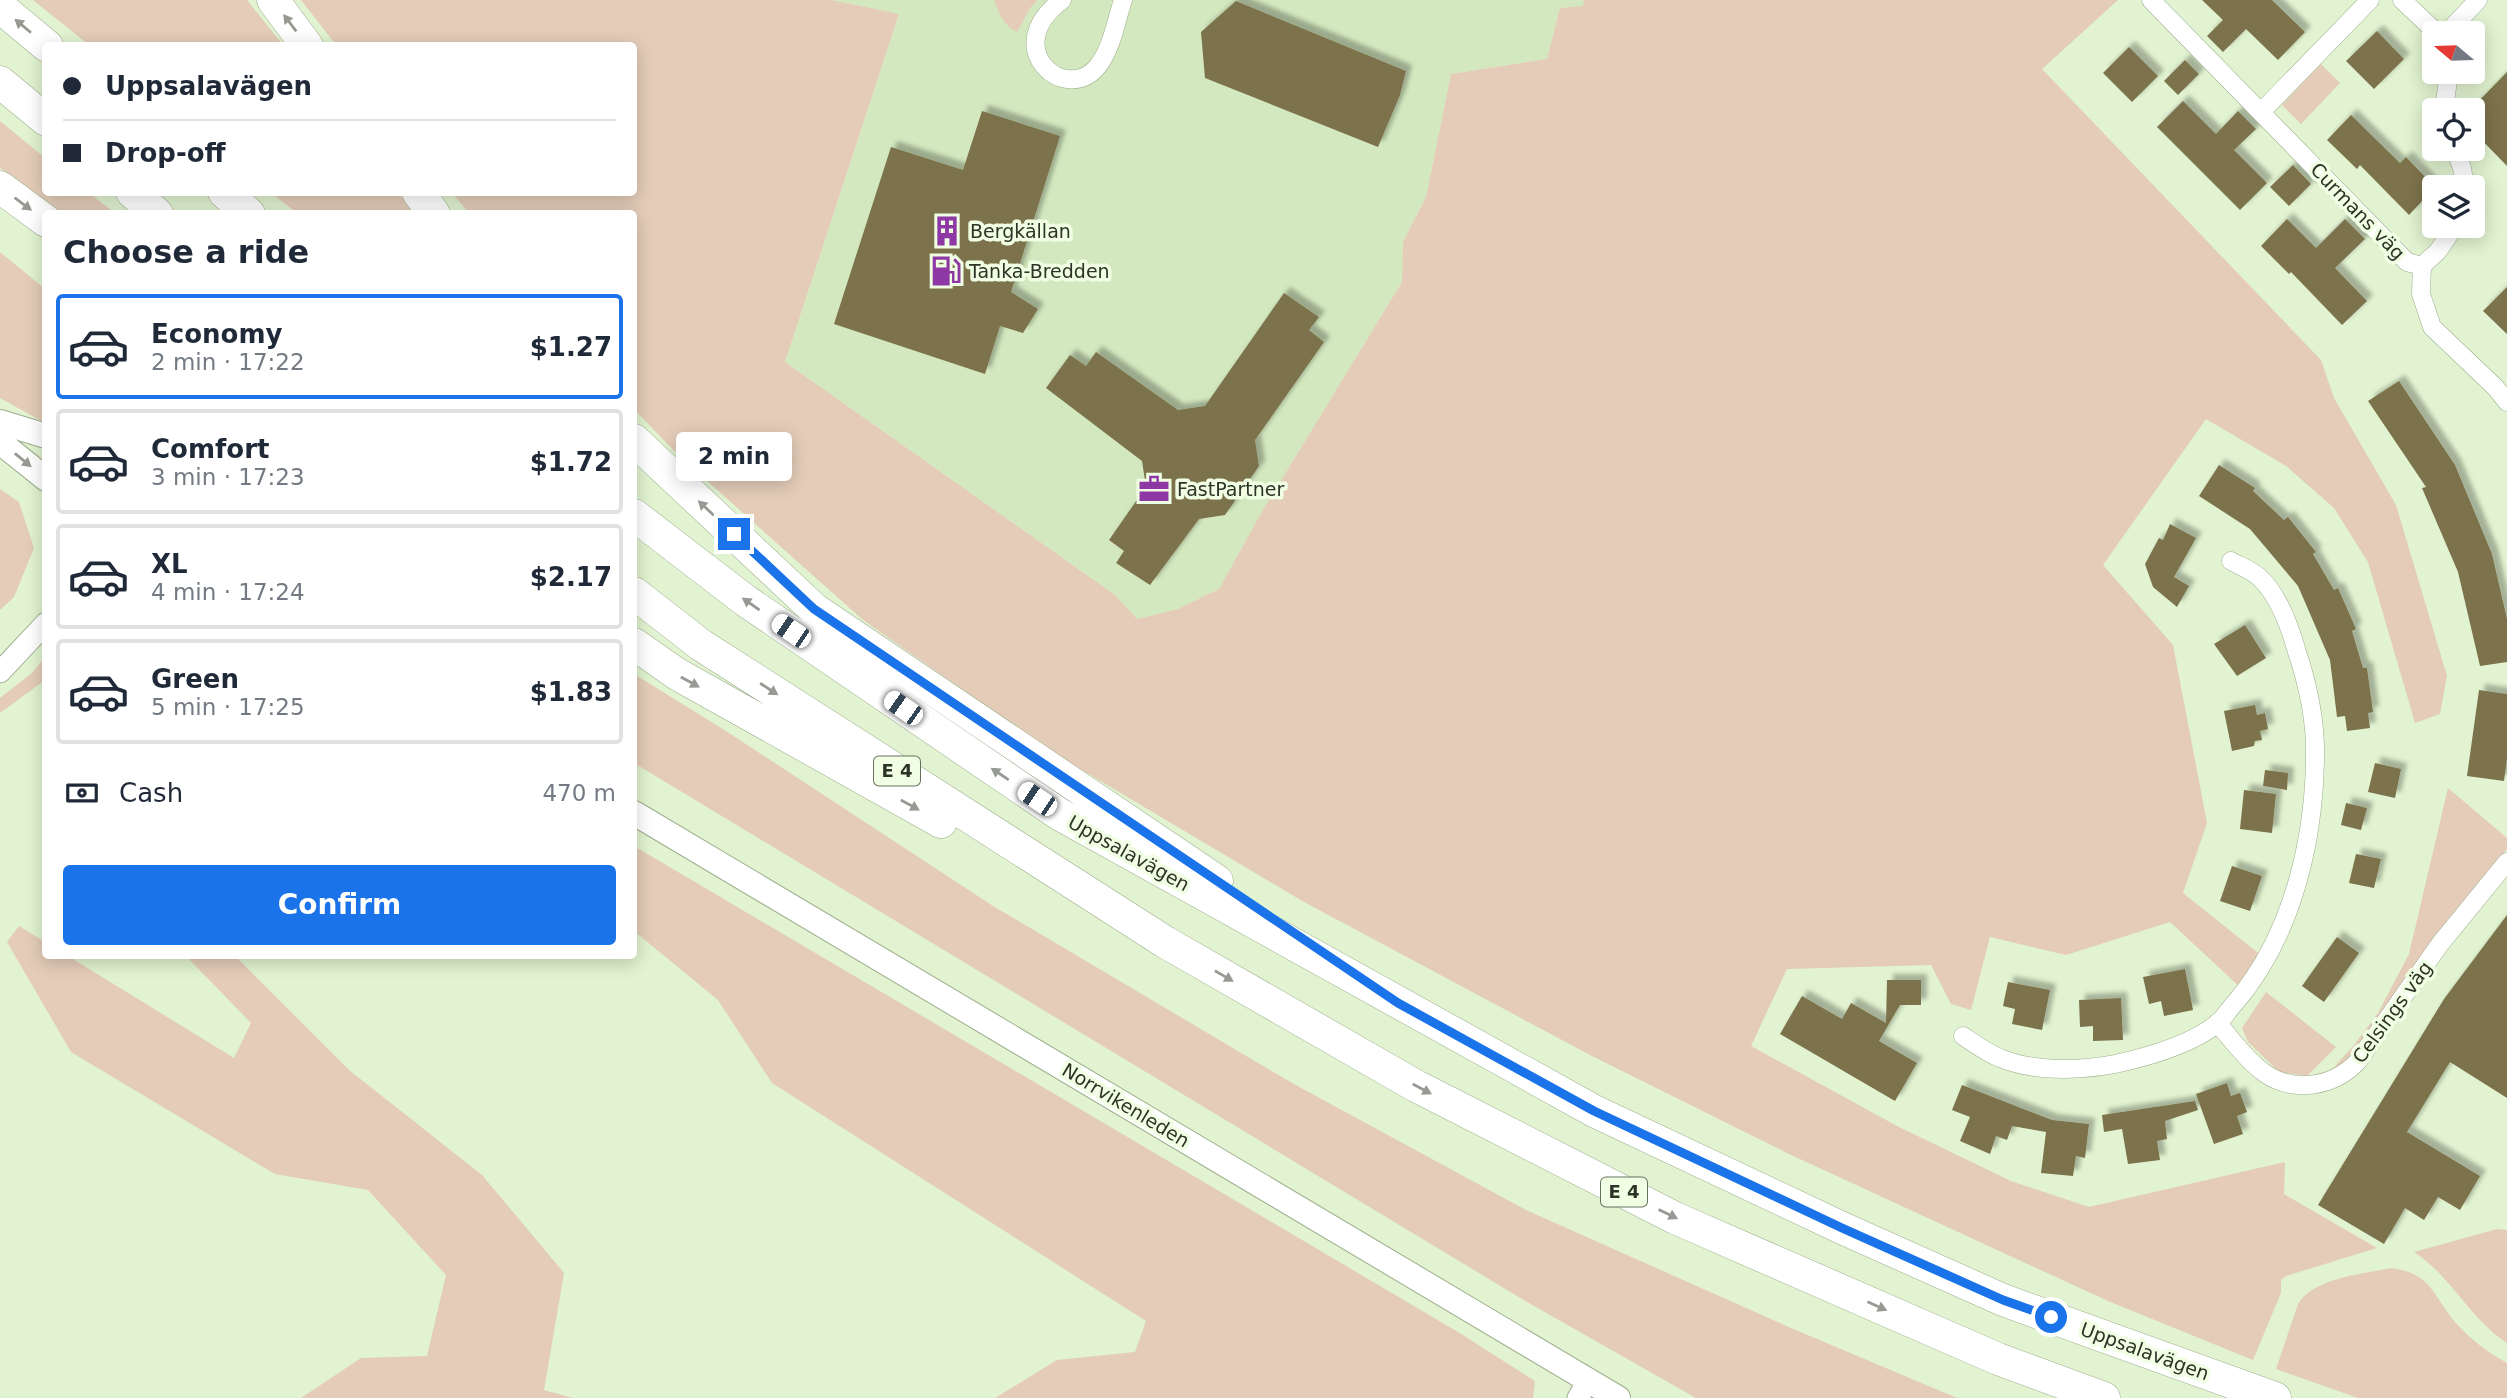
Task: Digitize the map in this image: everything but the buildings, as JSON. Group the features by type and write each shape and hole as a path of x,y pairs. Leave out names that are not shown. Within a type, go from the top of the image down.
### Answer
{"highway":[{"path":"273,0 304,42"},
{"path":"0,7 42,42"},
{"path":"0,82 42,117"},
{"path":"0,187 42,218"},
{"path":"137,196 152,210"},
{"path":"229,196 244,210"},
{"path":"637,443 814,609 1398,1003"},
{"name":"Uppsalavägen","path":"637,517 746,601 1059,814 1594,1111 1842,1228 2003,1300 2275,1398"},
{"name":"E 4","path":"637,595 701,645 1165,942 1416,1086 1675,1218 1998,1359 2104,1398"},
{"path":"637,646 677,674 1001,856 1165,942"}],"main road":[{"path":"0,422 42,435"},
{"path":"0,442 42,476"},
{"name":"Norrvikenleden","path":"637,815 1583,1389 1618,1398"}],"street":[{"path":"1062,0 1046,14 1038,26 1035,40 1036,53 1043,67 1066,79 1077,78 1097,66 1106,52 1123,0"},
{"name":"Curmans väg","path":"2151,0 2407,262 2422,266 2447,238"},
{"path":"2262,111 2370,0"},
{"path":"2402,0 2424,21"},
{"path":"2458,21 2477,0"},
{"path":"2422,266 2421,294 2432,327 2495,387 2507,402"},
{"path":"1963,1036 2000,1059 2036,1067 2069,1069 2140,1059 2178,1045 2217,1023 2252,983 2267,959 2292,897 2305,847 2314,777 2315,743 2308,687 2281,608 2260,578 2231,561"},
{"path":"0,672 42,627"},
{"name":"Celsings väg","path":"2217,1023 2254,1064 2274,1079 2306,1085 2333,1080 2358,1061 2440,944 2507,862"}],"shaded area":[{"path":"33,0 247,0 281,42 85,42"},
{"path":"301,0 831,0 899,14 785,362 1115,595 1137,619 1178,609 1219,589 1260,515 1402,282 1403,242 1426,197 1451,74 1547,59 1560,8 1583,6 1584,0 2118,0 2042,69 2321,360 2334,398 2396,505 2447,676 2440,714 2415,723 2368,562 2334,508 2286,466 2206,419 2103,565 2173,645 2207,823 2183,893 2262,956 2242,989 2170,922 2066,955 1990,937 1971,1010 1951,1004 1931,965 1787,969 1751,1046 1897,1126 2011,1181 2089,1207 2285,1162 2284,1194 2377,1248 2286,1276 2281,1280 2281,1293 2253,1360 2108,1301 1789,1154 1592,1056 1304,902 1055,754 863,620 678,455 637,412 637,210 466,210 455,196 637,196 637,42 334,42"},
{"path":"831,0 1584,0 1584,6 1560,8 1547,59 1451,74 1426,197 1403,242 1402,282 1260,515 1219,589 1178,609 1137,619 1115,595 785,362 899,15"},
{"path":"994,0 1038,0 1030,8 1017,32 1005,22"},
{"path":"2321,64 2340,83 2301,124 2282,105"},
{"path":"0,121 42,156 42,196 93,196 111,210 55,210 0,168"},
{"path":"275,196 401,196 413,210 293,210"},
{"path":"0,252 42,287 42,421 0,398"},
{"path":"0,489 19,502 34,548 14,597 0,610"},
{"path":"42,661 42,682 0,713 0,698 32,673"},
{"path":"637,676 993,906 1292,1083 1526,1210 1791,1328 1957,1398 1696,1398 1527,1302 637,765"},
{"path":"2448,788 2507,838 2507,849 2440,931 2358,1053 2327,1075 2378,1013 2409,954"},
{"path":"637,848 1458,1332 1535,1381 1533,1398 995,1398 1057,1360 1135,1352 1146,1321 772,1083 718,1000 637,933"},
{"path":"19,926 42,940 42,959 73,959 234,1058 251,1023 189,959 238,959 349,1070 482,1175 564,1273 544,1390 573,1398 301,1398 361,1358 427,1356 446,1275 368,1190 275,1174 71,1052 7,942"},
{"path":"2266,992 2336,1047 2307,1076 2279,1072 2248,1042 2242,1028"},
{"path":"2497,1229 2507,1230 2507,1343 2482,1322 2439,1273 2414,1252"},
{"path":"2391,1268 2423,1280 2461,1328 2479,1345 2507,1363 2507,1398 2358,1398 2276,1369 2298,1304 2305,1295 2340,1278"}],"place":[{"name":"Bergkällan","path":"947,231"},
{"name":"Tanka-Bredden","path":"946,271"},
{"name":"FastPartner","path":"1154,489"}],"route":[{"path":"734,534 814,609 1398,1003 1594,1111 1842,1228 2003,1300 2051,1317"}]}
